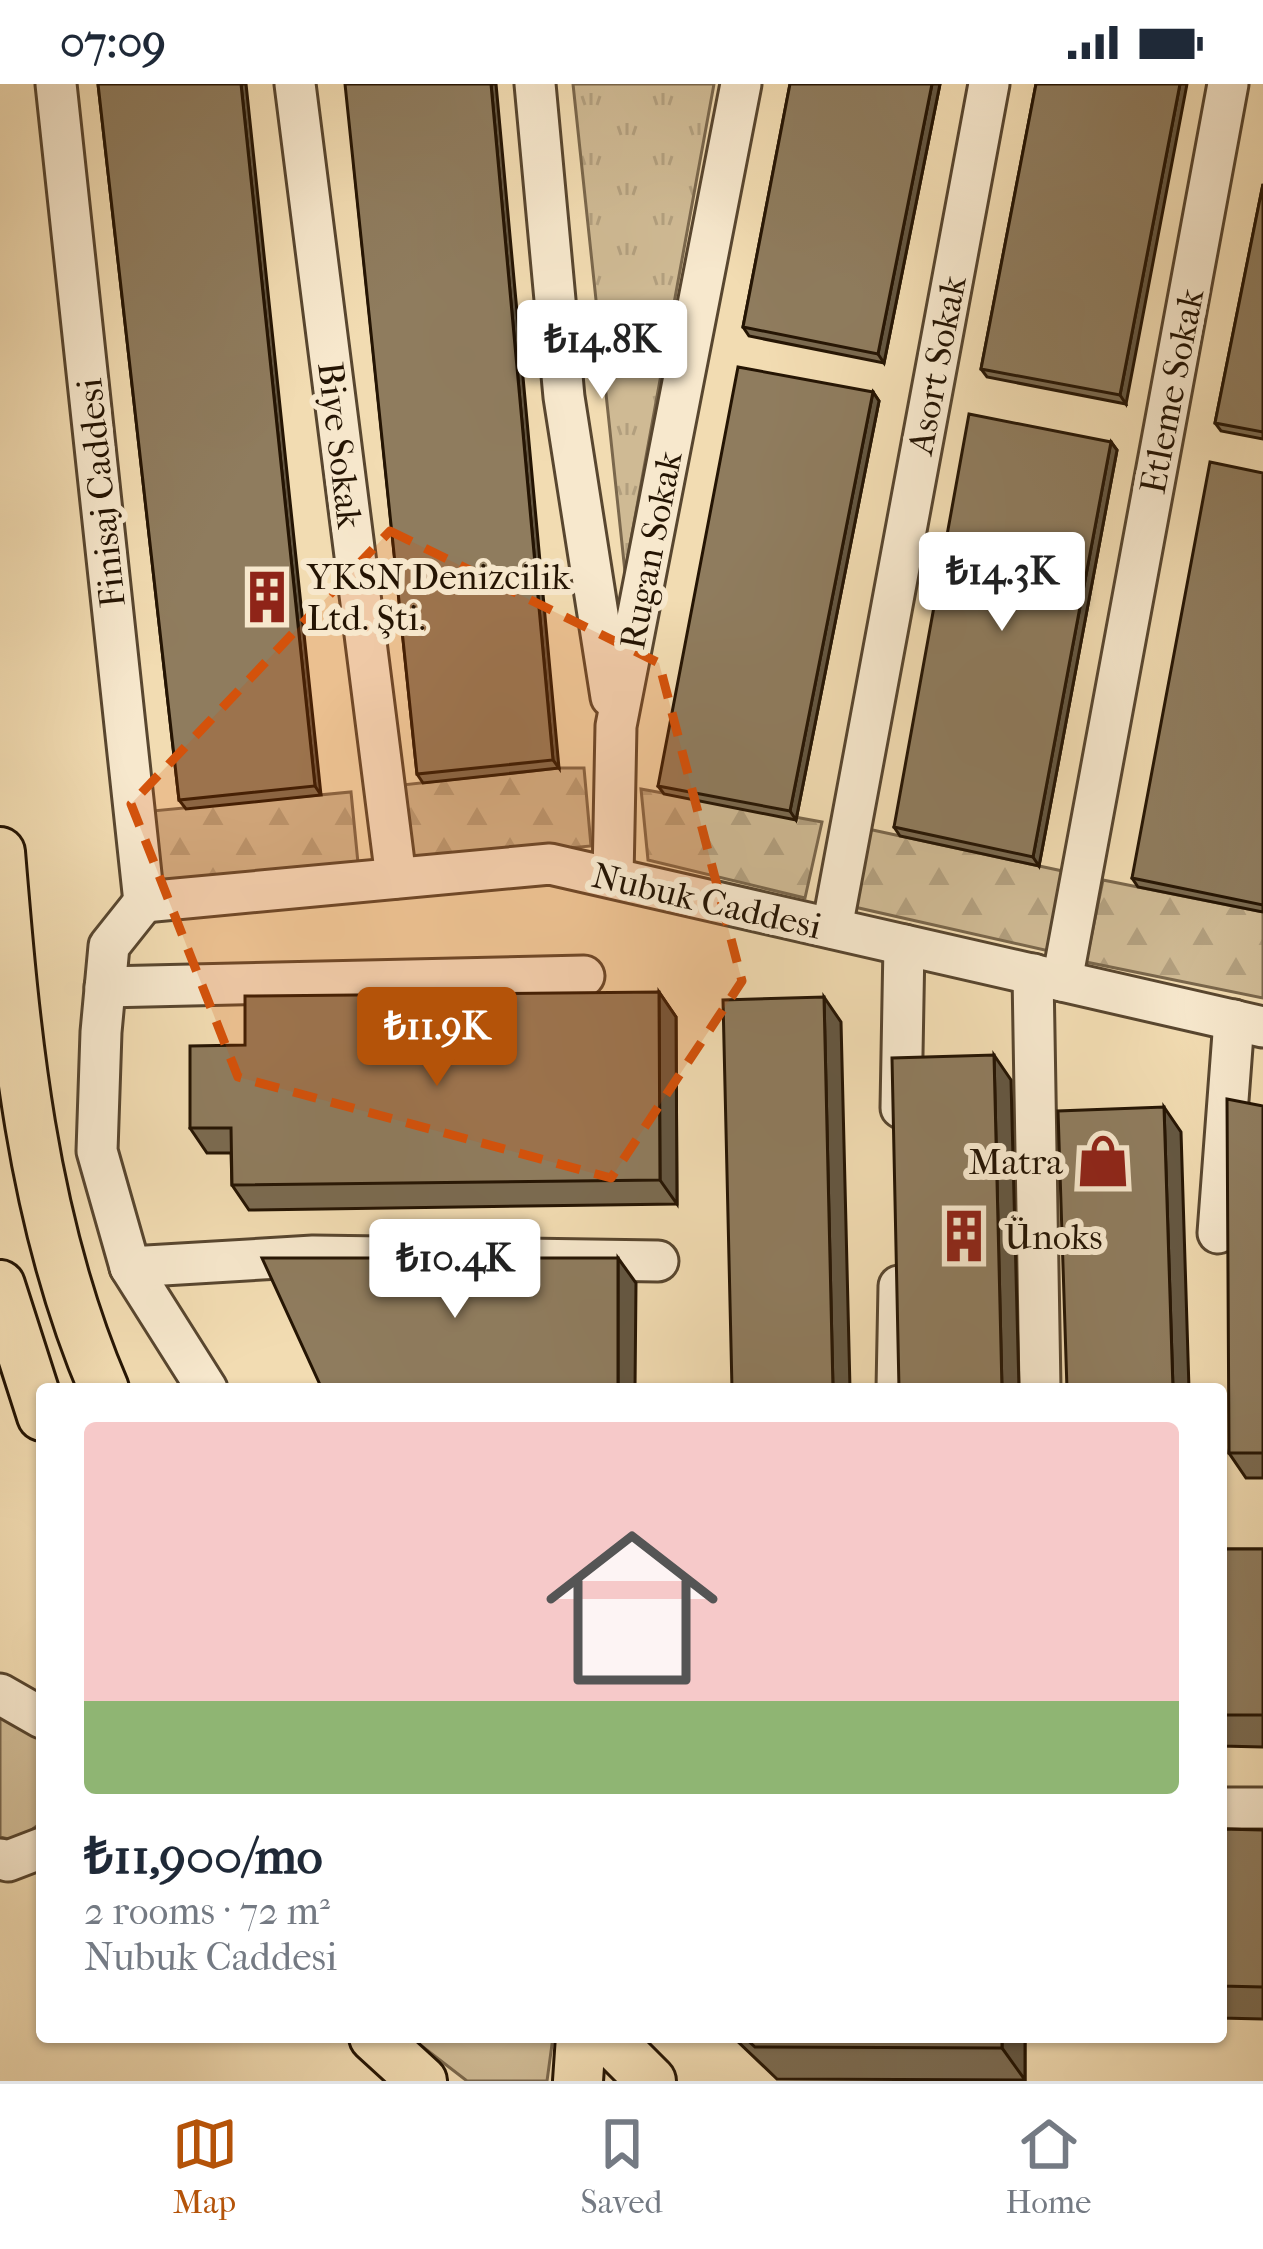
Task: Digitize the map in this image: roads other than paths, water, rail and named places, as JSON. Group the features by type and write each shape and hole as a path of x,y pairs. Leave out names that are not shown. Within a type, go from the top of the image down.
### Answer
{"main road":[{"path":"0,852 17,1056 34,1150 60,1261 102,1383"},
{"path":"0,1286 36,1397"},
{"path":"377,2043 412,2081"},
{"path":"379,2043 422,2081"},
{"path":"587,2058 651,2081"}],"street":[{"name":"Finisaj Caddesi","path":"56,84 143,902"},
{"name":"Biye Sokak","path":"295,84 396,878"},
{"path":"535,84 564,397 616,726"},
{"name":"Rugan Sokak","path":"613,878 616,726 741,84"},
{"name":"Asort Sokak","path":"832,928 989,84"},
{"name":"Etleme Sokak","path":"1040,1383 1047,977 1228,84"},
{"name":"Nubuk Caddesi","path":"143,902 550,863 1248,1023"},
{"path":"143,902 109,946 98,1151 130,1267 203,1383"},
{"path":"901,1148 904,945"},
{"path":"105,987 584,976"},
{"path":"1218,1233 1248,1023"},
{"path":"130,1267 313,1256 658,1261"},
{"path":"897,1383 899,1260"},
{"path":"1227,1808 1263,1808"},
{"path":"0,1859 8,1861 36,1850"}],"place":[{"name":"YKSN Denizcilik Ltd. Şti.","path":"267,597"},
{"name":"Matra","path":"1103,1161"},
{"name":"Ünoks","path":"964,1236"}]}
